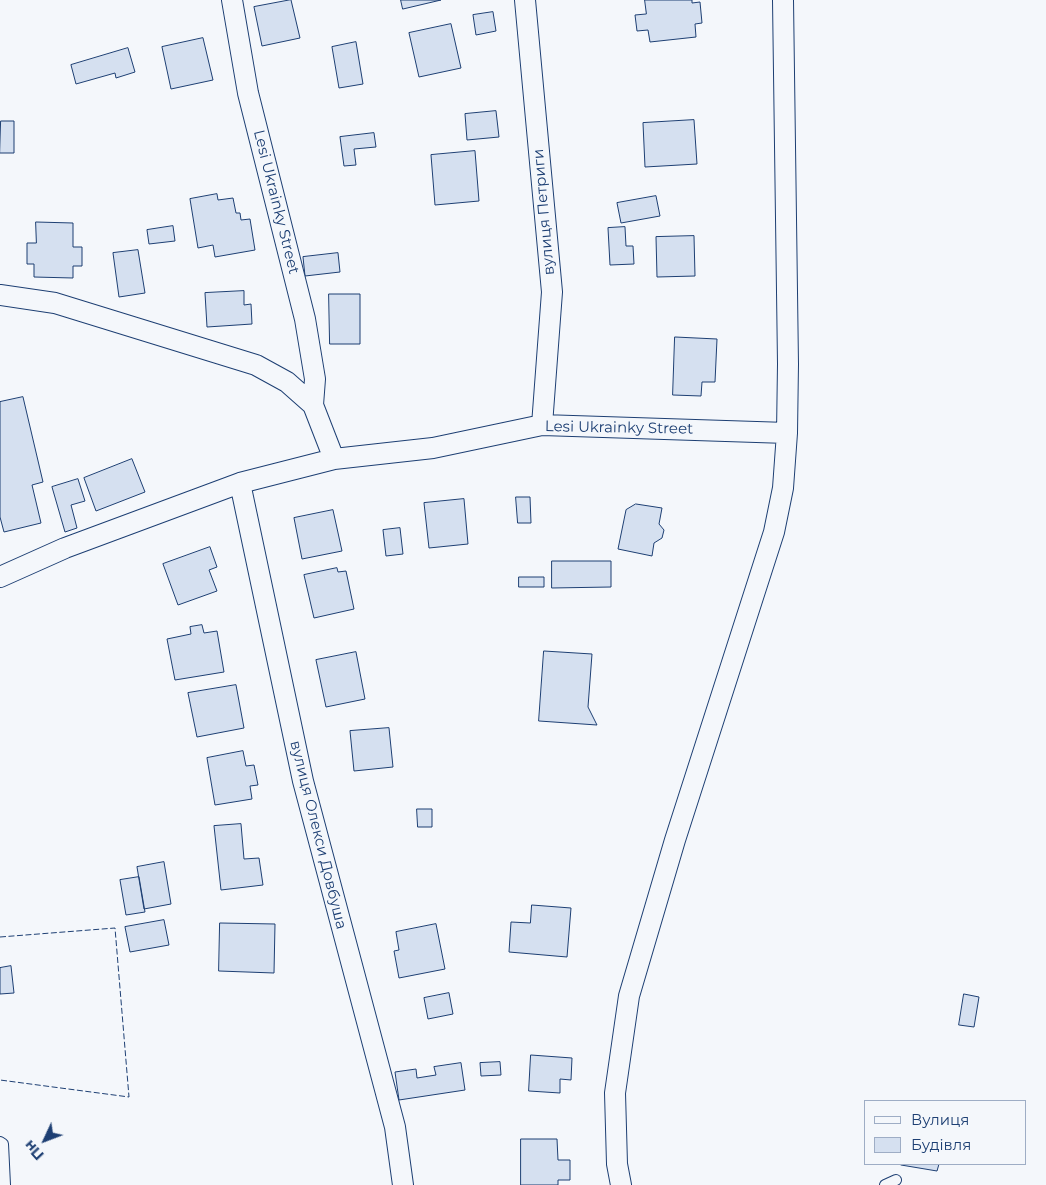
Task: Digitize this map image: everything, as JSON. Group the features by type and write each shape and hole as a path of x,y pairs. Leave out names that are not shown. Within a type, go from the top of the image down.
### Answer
{"street":[{"name":"Lesi Ukrainky Street","path":"232,0 248,93 305,319 315,380 313,405 334,459"},
{"name":"вулиця Петриги","path":"525,0 552,292 542,425"},
{"path":"621,1185 617,1164 615,1093 629,996 678,830 774,532 783,488 787,433 788,364 783,0"},
{"name":"Lesi Ukrainky Street","path":"0,295 55,303 256,365 287,382 313,405"},
{"name":"Lesi Ukrainky Street","path":"0,577 66,548 240,483 334,459 432,448 542,425 787,433"},
{"name":"вулиця Олекси Довбуша","path":"240,483 303,781 395,1127 403,1185"}],"lane":[{"path":"0,1142 3,1144 5,1185"},
{"path":"885,1185 896,1180"}],"building":[{"path":"291,0 300,38 262,46 254,7"},
{"path":"401,0 441,0 403,9"},
{"path":"645,0 692,0 692,3 700,2 702,23 695,24 696,37 650,42 648,30 637,31 635,15 646,14"},
{"path":"493,12 496,31 476,35 473,15"},
{"path":"451,24 461,68 419,77 409,33"},
{"path":"203,38 213,80 171,89 162,47"},
{"path":"356,42 363,84 339,88 332,47"},
{"path":"128,48 135,72 116,78 115,73 76,84 71,65"},
{"path":"496,111 499,137 467,140 465,114"},
{"path":"694,120 697,164 645,167 643,123"},
{"path":"1,121 14,121 14,153 0,153"},
{"path":"374,133 376,147 354,149 356,165 344,166 340,137"},
{"path":"475,151 479,201 435,205 431,155"},
{"path":"217,194 218,200 233,198 236,213 240,213 241,220 250,219 255,250 215,257 213,245 198,248 190,199"},
{"path":"656,196 660,216 621,223 617,203"},
{"path":"36,222 73,223 73,247 82,247 82,266 73,266 73,278 34,277 34,264 27,264 27,243 36,243"},
{"path":"173,226 175,241 149,244 147,230"},
{"path":"625,227 626,246 633,246 634,264 610,265 608,228"},
{"path":"694,236 695,276 657,277 656,237"},
{"path":"138,250 145,293 119,297 113,253"},
{"path":"338,253 340,272 305,276 303,257"},
{"path":"244,291 244,305 251,304 252,324 207,327 205,293"},
{"path":"329,294 360,294 360,344 330,344"},
{"path":"675,337 717,339 715,382 702,382 701,396 673,395"},
{"path":"23,397 43,482 32,485 41,523 4,532 0,517 0,402"},
{"path":"132,459 145,492 96,511 84,478"},
{"path":"78,479 85,501 71,505 77,528 65,532 52,487"},
{"path":"516,497 530,497 531,523 518,523"},
{"path":"464,499 468,544 429,548 424,503"},
{"path":"636,504 662,508 659,524 664,530 662,538 654,543 652,556 618,549 626,510"},
{"path":"333,510 342,551 302,559 294,518"},
{"path":"400,528 403,554 386,556 383,530"},
{"path":"210,547 217,567 209,570 217,591 178,605 163,564"},
{"path":"552,561 611,561 611,587 552,588"},
{"path":"337,568 338,572 346,571 354,609 314,618 304,575"},
{"path":"519,577 544,577 544,587 519,587"},
{"path":"202,625 204,633 217,631 224,672 175,680 167,639 191,634 190,627"},
{"path":"544,651 592,654 588,707 597,725 539,721"},
{"path":"356,652 365,699 326,707 316,660"},
{"path":"236,685 244,728 197,737 188,693"},
{"path":"389,728 393,767 354,771 350,731"},
{"path":"243,751 246,766 254,765 258,785 250,786 252,799 215,805 207,758"},
{"path":"417,809 432,809 432,827 418,827"},
{"path":"241,824 244,859 259,858 263,885 221,890 214,826"},
{"path":"164,862 171,904 144,909 137,867"},
{"path":"139,877 145,912 126,915 120,880"},
{"path":"532,905 571,908 567,957 509,952 511,922 530,923"},
{"path":"164,920 169,945 130,952 125,927"},
{"path":"220,923 275,924 274,973 219,971"},
{"path":"436,924 445,969 399,978 394,951 399,950 396,932"},
{"path":"11,966 14,993 0,994 0,968"},
{"path":"449,993 453,1014 428,1019 424,998"},
{"path":"964,994 979,997 974,1027 959,1025"},
{"path":"531,1055 572,1058 571,1080 560,1079 560,1093 529,1091"},
{"path":"500,1062 501,1075 481,1076 480,1063"},
{"path":"461,1063 465,1090 399,1100 395,1072 416,1069 417,1078 436,1075 434,1067"},
{"path":"521,1139 557,1139 558,1160 570,1160 570,1180 558,1180 558,1185 521,1185"},
{"path":"901,1165 939,1165 937,1171"}],"fence":[{"path":"0,937 115,928 129,1097 0,1080"}]}
